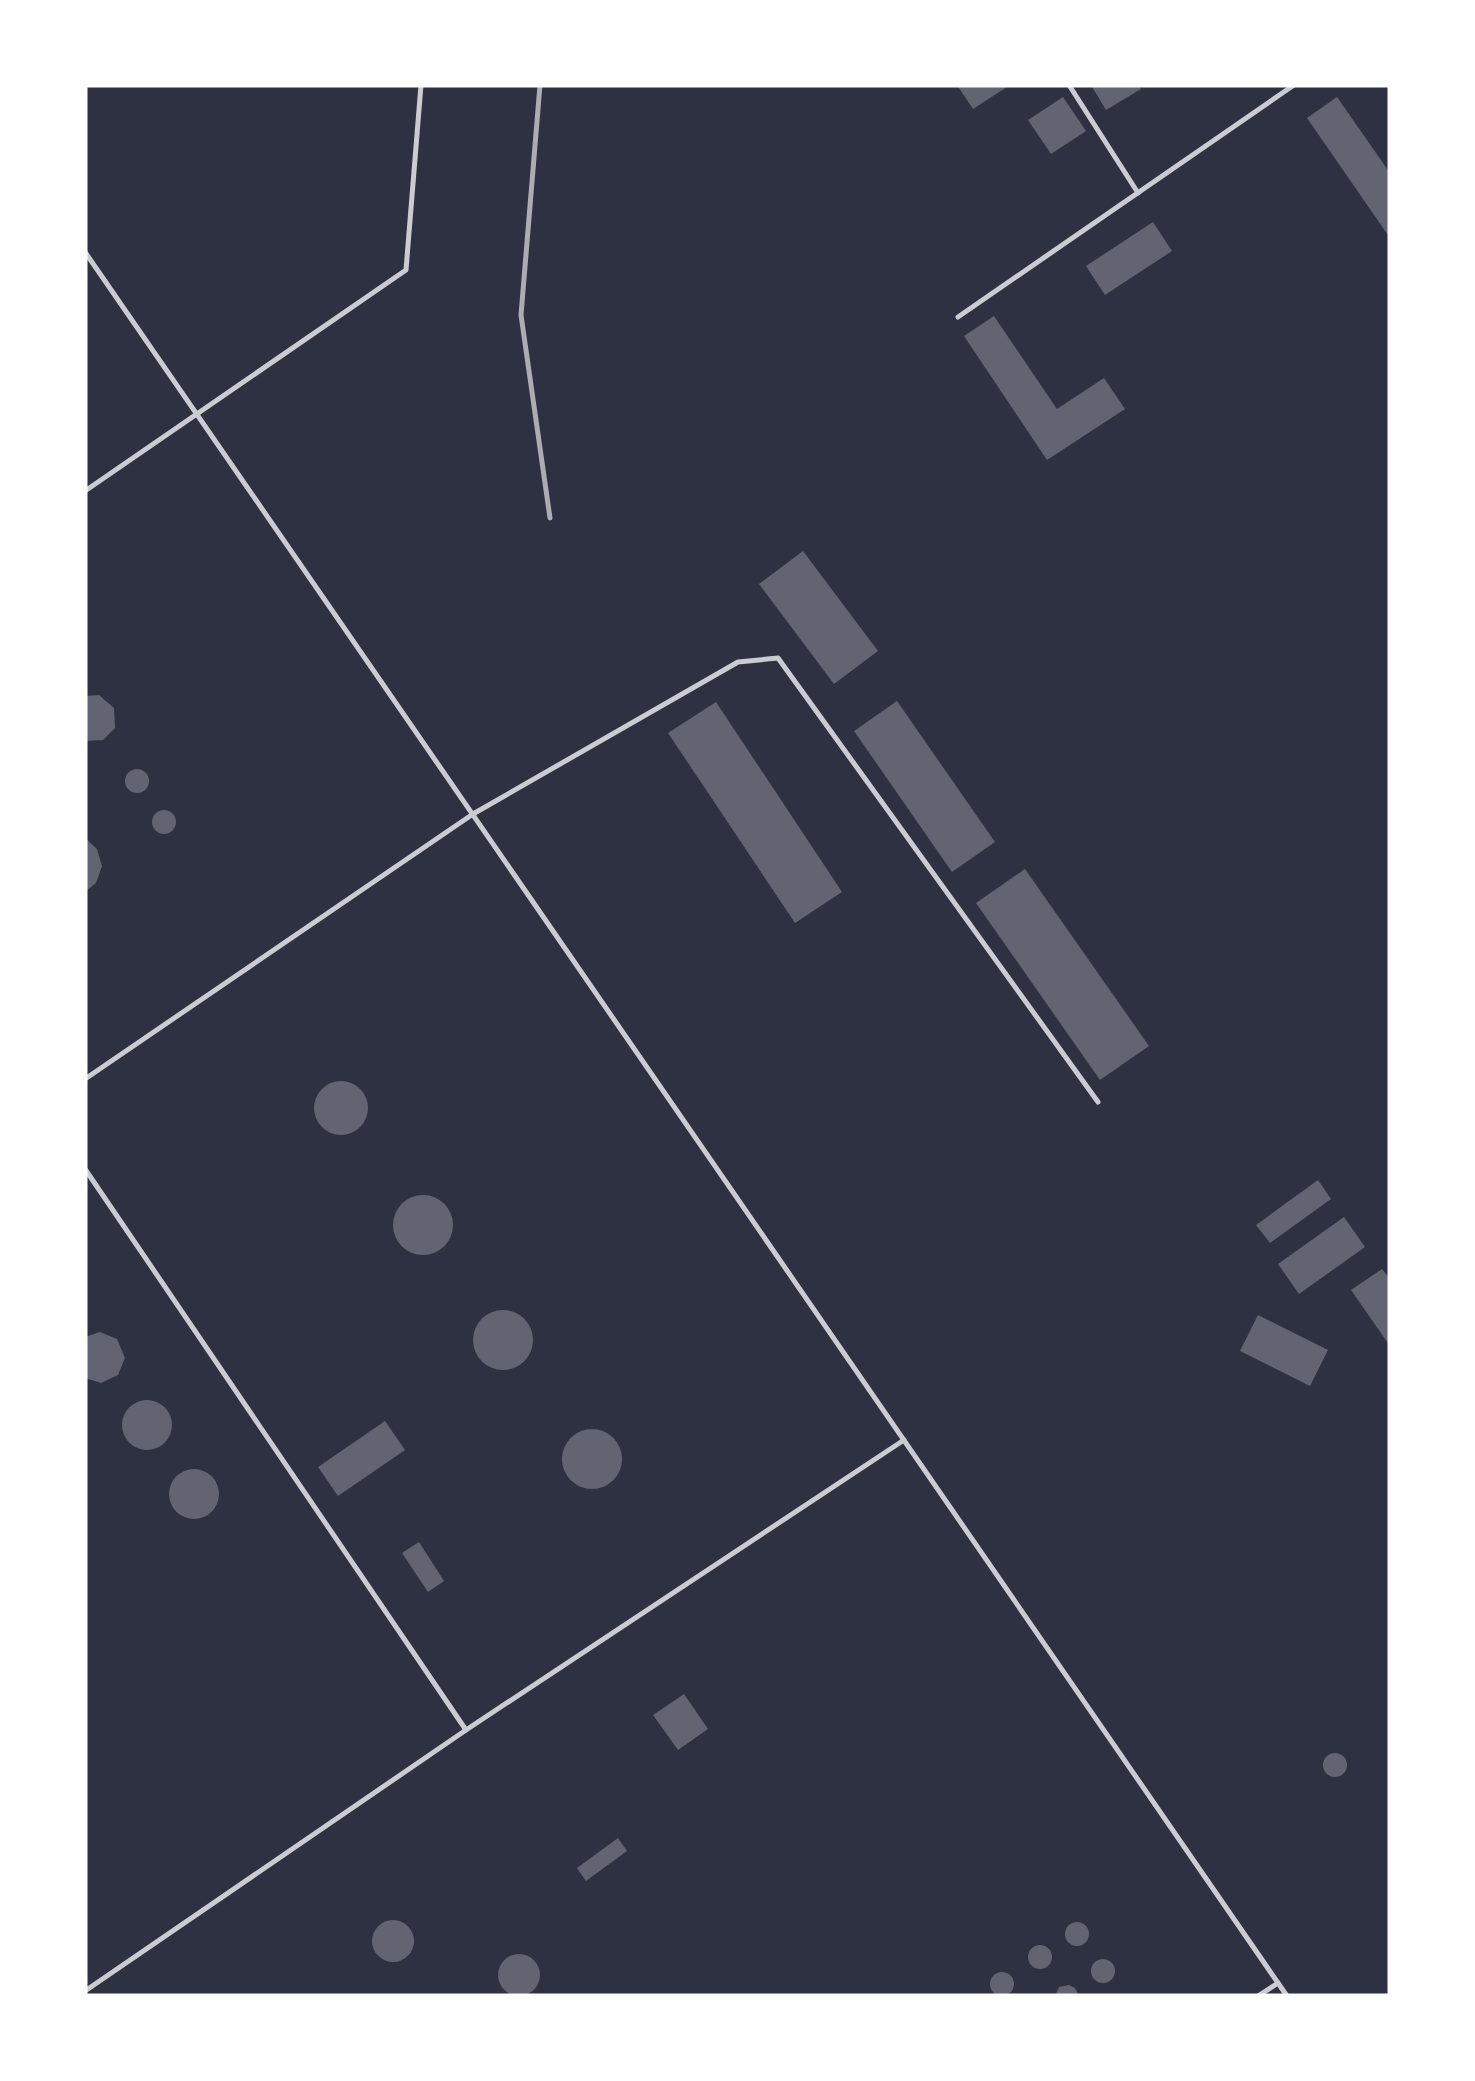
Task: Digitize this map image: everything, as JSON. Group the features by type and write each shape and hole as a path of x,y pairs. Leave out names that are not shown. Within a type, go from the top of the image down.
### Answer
{"lane":[{"path":"85,491 406,270 421,85"},
{"path":"1069,85 1138,193"},
{"path":"958,317 1294,85"},
{"path":"85,252 1287,1996"},
{"path":"85,1079 472,814 738,662 778,658 1098,1102"},
{"path":"85,1169 466,1730"},
{"path":"85,1991 466,1730 904,1440"},
{"path":"1258,1996 1278,1983"}],"building":[{"path":"957,85 1010,85 973,109"},
{"path":"1091,85 1138,85 1141,89 1106,110"},
{"path":"1063,97 1086,131 1051,154 1028,120"},
{"path":"1337,97 1390,173 1390,238 1307,118"},
{"path":"1153,222 1172,251 1105,295 1086,266"},
{"path":"994,316 1057,409 1104,378 1125,409 1047,460 964,336"},
{"path":"803,551 878,651 834,684 759,584"},
{"path":"99,695 114,708 115,728 103,740 85,741 85,696"},
{"path":"897,701 995,842 952,872 854,731"},
{"path":"716,702 842,892 795,923 668,733"},
{"path":"137,769 146,772 146,790 137,793 128,790 125,781 128,772"},
{"path":"164,810 173,813 173,831 164,834 155,831 152,822 155,813"},
{"path":"85,838 97,849 102,866 96,883 85,892"},
{"path":"1025,869 1149,1046 1100,1080 976,903"},
{"path":"341,1081 360,1089 368,1108 360,1127 341,1135 322,1127 314,1108 322,1089"},
{"path":"1318,1180 1331,1199 1270,1243 1256,1225"},
{"path":"423,1195 444,1204 453,1225 444,1246 423,1255 402,1246 393,1225 402,1204"},
{"path":"1344,1217 1365,1247 1299,1294 1278,1264"},
{"path":"1382,1269 1390,1279 1390,1346 1351,1290"},
{"path":"503,1310 524,1319 533,1340 524,1361 503,1370 482,1361 473,1340 482,1319"},
{"path":"1258,1315 1328,1350 1310,1386 1240,1351"},
{"path":"100,1332 117,1339 125,1358 118,1375 101,1383 85,1378 85,1337"},
{"path":"147,1400 165,1407 172,1425 165,1443 147,1450 129,1443 122,1425 129,1407"},
{"path":"385,1421 405,1450 338,1496 318,1467"},
{"path":"592,1429 613,1438 622,1459 613,1480 592,1489 571,1480 562,1459 571,1438"},
{"path":"194,1469 212,1476 219,1494 212,1512 194,1519 176,1512 169,1494 176,1476"},
{"path":"419,1542 444,1581 428,1592 402,1553"},
{"path":"684,1694 708,1729 678,1750 653,1715"},
{"path":"1335,1753 1344,1756 1344,1774 1335,1777 1326,1774 1323,1765 1326,1756"},
{"path":"618,1838 627,1851 586,1881 577,1868"},
{"path":"393,1920 408,1926 414,1941 408,1956 393,1962 378,1956 372,1941 378,1926"},
{"path":"1077,1922 1089,1934 1077,1946 1065,1934"},
{"path":"1040,1945 1052,1957 1040,1969 1028,1957"},
{"path":"519,1954 534,1960 540,1975 534,1990 519,1996 504,1990 498,1975 504,1960"},
{"path":"1103,1959 1115,1971 1103,1983 1091,1971"},
{"path":"1002,1972 1014,1984 1002,1996 990,1984"},
{"path":"1069,1985 1079,1996 1055,1996 1059,1987"}],"railway":[{"path":"540,85 521,315 550,518"}]}
